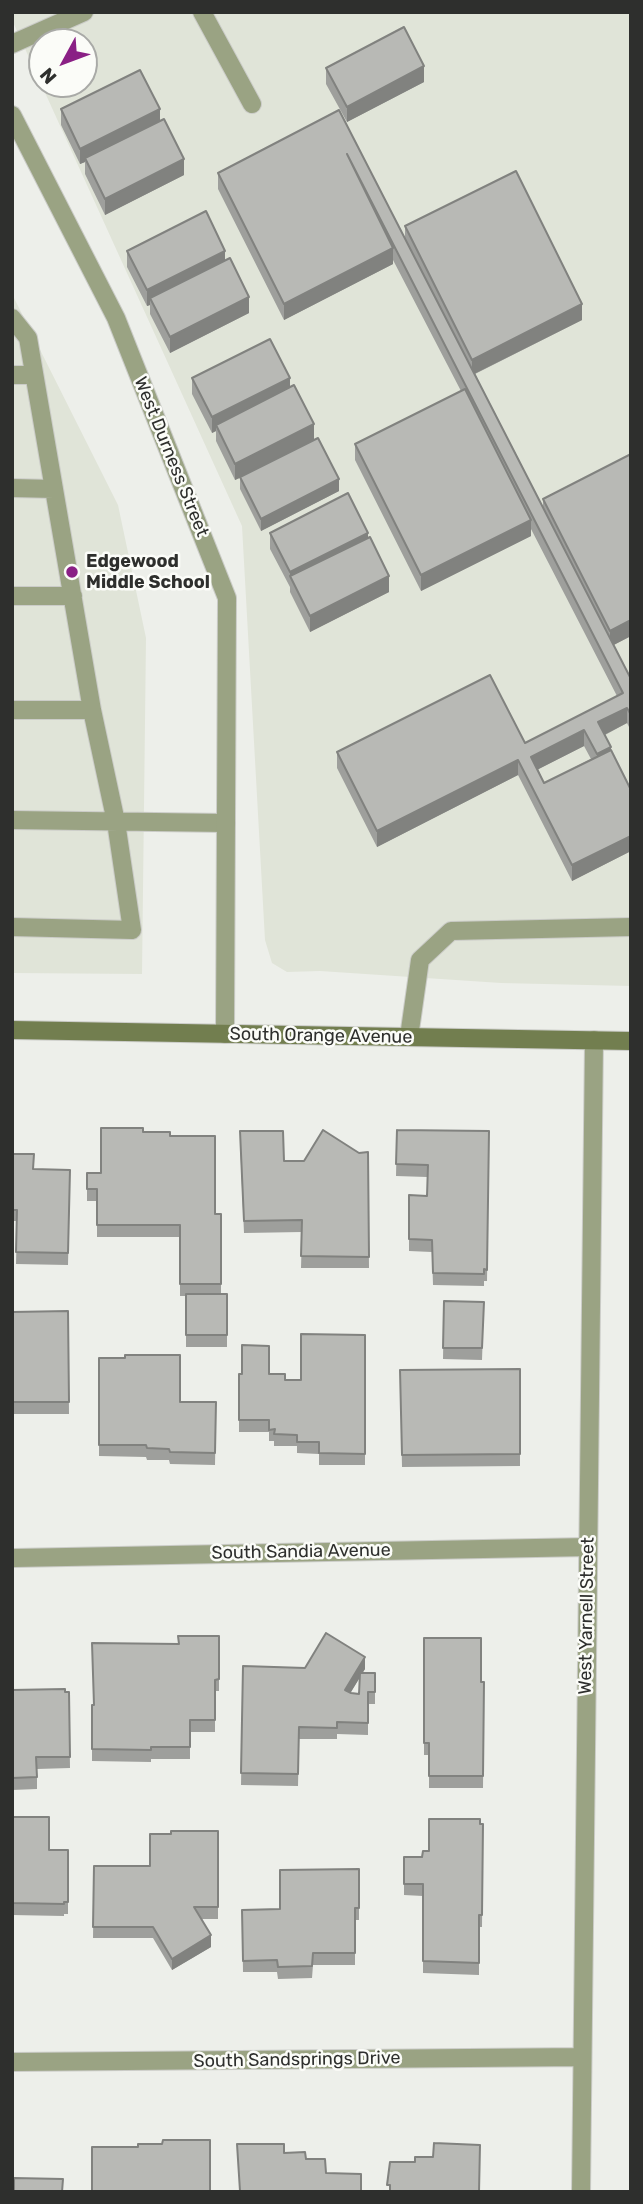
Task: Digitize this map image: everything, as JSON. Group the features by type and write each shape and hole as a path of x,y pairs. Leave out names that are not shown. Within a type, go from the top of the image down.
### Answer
{"street":[{"path":"12,44 84,12"},
{"path":"202,12 252,104"},
{"name":"West Durness Street","path":"12,115 116,318 227,598 225,1034"},
{"path":"12,318 28,338 92,710 116,822 132,930 12,926"},
{"path":"12,375 34,375"},
{"path":"12,488 54,489"},
{"path":"12,596 73,596"},
{"path":"12,710 92,710"},
{"path":"12,820 226,823"},
{"path":"409,1037 420,960 452,930 631,927"},
{"name":"South Orange Avenue","path":"12,1030 631,1041"},
{"name":"West Yarnell Street","path":"581,2192 594,1040"},
{"name":"South Sandia Avenue","path":"14,1558 587,1547"},
{"name":"South Sandsprings Drive","path":"12,2062 582,2057"}],"shaded area":[{"path":"12,12 631,12 631,986 501,983 320,971 287,972 272,963 265,940 242,526 47,98 98,98 98,28 28,28 28,55 12,20"},
{"name":"Edgewood Middle School","path":"12,294 118,505 146,638 142,974 12,973"}],"building":[{"path":"404,27 424,66 347,107 326,68"},
{"path":"140,70 160,109 80,149 61,109 83,98 98,98 98,91"},
{"path":"339,110 631,679 631,715 627,708 598,722 611,747 597,754 584,730 531,757 544,783 611,750 631,790 631,836 572,865 518,760 377,831 337,752 490,675 525,743 623,693 347,154 393,248 284,304 218,173"},
{"path":"164,119 184,159 105,199 85,158"},
{"path":"516,171 582,304 472,360 405,226"},
{"path":"206,211 225,251 147,290 127,251"},
{"path":"230,258 249,297 170,337 150,298"},
{"path":"270,339 290,378 212,417 192,378"},
{"path":"294,385 314,424 235,464 216,425"},
{"path":"465,389 531,520 421,575 355,444"},
{"path":"318,438 339,479 261,519 240,477"},
{"path":"631,454 631,620 610,631 543,499"},
{"path":"348,493 368,533 290,572 270,533"},
{"path":"370,537 389,576 310,616 290,576"},
{"path":"101,1128 143,1128 143,1132 170,1132 170,1136 215,1136 215,1214 221,1214 221,1284 180,1284 180,1225 97,1225 97,1189 87,1189 87,1173 101,1173"},
{"path":"323,1130 359,1153 368,1152 369,1257 301,1256 302,1220 244,1221 240,1131 283,1131 284,1161 304,1161"},
{"path":"397,1130 489,1131 487,1270 484,1269 484,1274 433,1273 432,1240 409,1239 409,1195 427,1196 428,1165 396,1164"},
{"path":"12,1154 34,1154 33,1169 70,1170 68,1253 16,1252 17,1210 12,1210"},
{"path":"186,1294 227,1294 227,1335 186,1335"},
{"path":"444,1301 484,1302 482,1348 443,1348"},
{"path":"68,1311 69,1402 12,1402 12,1312"},
{"path":"301,1334 365,1335 365,1454 319,1453 319,1442 297,1442 297,1435 274,1434 275,1429 269,1430 269,1420 239,1420 242,1345 269,1346 269,1374 285,1374 285,1380 301,1380"},
{"path":"125,1355 180,1355 180,1402 216,1402 215,1453 170,1452 169,1449 147,1448 146,1445 99,1445 99,1358 125,1358"},
{"path":"520,1369 520,1454 402,1455 400,1370"},
{"path":"326,1633 365,1657 345,1690 359,1694 360,1673 375,1673 375,1692 368,1692 368,1723 337,1722 337,1728 299,1727 298,1774 241,1773 243,1666 305,1668"},
{"path":"178,1636 219,1636 215,1720 190,1720 190,1747 151,1747 151,1750 92,1749 92,1643 179,1644"},
{"path":"424,1638 481,1638 481,1682 484,1682 483,1776 429,1776 429,1743 424,1743"},
{"path":"65,1689 65,1692 69,1692 70,1757 36,1757 37,1777 12,1778 12,1690"},
{"path":"12,1817 49,1817 49,1850 68,1850 68,1902 12,1903"},
{"path":"429,1819 480,1819 480,1824 483,1824 479,1963 423,1961 423,1884 404,1884 404,1857 422,1857 423,1851 429,1851"},
{"path":"171,1831 218,1831 218,1907 194,1907 211,1935 172,1959 153,1927 93,1927 94,1866 150,1866 150,1834 171,1834"},
{"path":"359,1869 359,1908 355,1908 355,1953 313,1953 312,1966 278,1967 277,1960 243,1961 242,1910 280,1909 280,1870"},
{"path":"163,2140 210,2140 210,2192 92,2192 92,2147 138,2147 138,2144 162,2144"},
{"path":"434,2143 480,2145 479,2192 390,2192 390,2185 387,2185 390,2162 415,2162 415,2157 433,2157"},
{"path":"237,2144 284,2144 284,2153 305,2152 306,2159 325,2159 326,2173 361,2174 361,2192 224,2192 240,2191"},
{"path":"14,2178 63,2179 62,2192 14,2192"}],"place":[{"name":"Edgewood Middle School","path":"72,572"}]}
